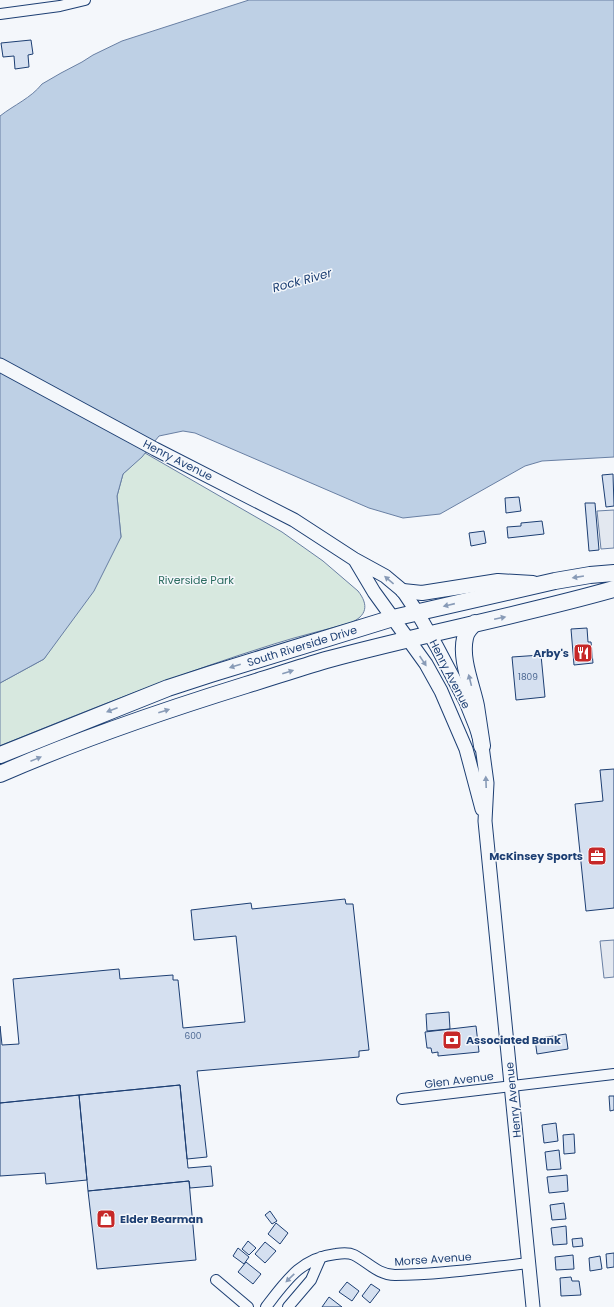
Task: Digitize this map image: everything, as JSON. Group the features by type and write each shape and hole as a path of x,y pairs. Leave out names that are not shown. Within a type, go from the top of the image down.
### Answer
{"main road":[{"name":"South Riverside Drive","path":"0,755 168,688 393,618 541,583 590,575 614,573"},
{"path":"403,591 422,593 498,581 541,583"},
{"name":"South Riverside Drive","path":"0,774 74,743 137,720 326,660 475,623 527,612 614,589"},
{"path":"475,623 466,633 464,639 464,649 476,705 482,746"}],"street":[{"path":"0,14 59,3 85,0"},
{"name":"Henry Avenue","path":"0,365 155,449 294,520 354,559 385,576 403,591 430,634 466,702 482,746 487,783 485,821 533,1307"},
{"name":"Henry Avenue","path":"354,559 374,592 436,681 457,726 468,756 485,821"},
{"name":"Glen Avenue","path":"402,1099 614,1074"},
{"name":"Morse Avenue","path":"266,1307 288,1278 308,1262 321,1257 341,1253 354,1254 369,1266 381,1272 392,1275 418,1274 529,1263"},
{"path":"288,1307 311,1280 321,1257"},
{"path":"216,1280 248,1307"}],"green space":[{"name":"Riverside Park","path":"145,453 282,532 323,561 362,596 365,605 363,613 360,617 350,623 283,641 170,679 0,746 0,683 44,659 121,537 117,496 123,474"}],"shaded area":[{"path":"614,510 614,548 601,549 597,511"},
{"path":"614,940 614,977 604,978 600,941"}],"water":[{"name":"Rock River","path":"249,0 614,0 614,457 542,461 525,466 440,514 403,518 369,508 195,433 183,431 159,436 142,457 123,474 117,496 121,537 94,591 44,659 0,683 0,116 28,97 42,84 93,55 122,41"}],"building":[{"path":"31,40 33,54 28,55 29,67 15,69 14,56 3,57 1,43"},
{"path":"613,474 614,506 606,507 602,475"},
{"path":"519,497 521,511 506,513 505,498"},
{"path":"585,503 595,503 599,550 589,551"},
{"path":"542,521 544,534 508,538 507,527 521,526 521,523"},
{"path":"484,531 486,543 471,546 469,533"},
{"name":"Arby's","path":"587,628 588,642 591,642 593,663 574,665 571,629"},
{"path":"541,655 545,697 516,700 512,657"},
{"name":"McKinsey Sports","path":"614,769 614,908 586,911 575,804 603,801 600,770"},
{"path":"345,899 346,904 353,904 369,1050 359,1051 359,1057 197,1071 207,1157 187,1159 180,1085 0,1103 0,1026 2,1045 19,1044 13,979 119,969 120,979 173,975 173,980 178,980 183,1028 245,1022 236,936 194,940 191,910 251,903 252,909"},
{"path":"449,1012 450,1029 427,1031 426,1014"},
{"name":"Associated Bank","path":"476,1026 479,1052 438,1056 438,1052 432,1053 431,1048 427,1048 425,1032"},
{"path":"566,1034 568,1049 537,1054 535,1039"},
{"path":"180,1085 188,1168 211,1166 213,1186 190,1188 189,1181 88,1191 79,1095"},
{"path":"79,1095 87,1180 46,1184 45,1173 0,1176 0,1103"},
{"path":"609,1096 614,1096 614,1110 610,1111"},
{"path":"556,1123 558,1141 544,1143 542,1125"},
{"path":"574,1134 575,1153 564,1154 563,1135"},
{"path":"559,1150 561,1169 547,1170 545,1152"},
{"path":"567,1175 568,1191 549,1193 547,1177"},
{"path":"189,1181 196,1260 97,1269 88,1191"},
{"path":"564,1203 566,1219 552,1220 550,1205"},
{"path":"270,1211 277,1221 272,1224 265,1215"},
{"path":"276,1223 288,1233 280,1244 268,1234"},
{"path":"566,1226 567,1244 553,1245 551,1228"},
{"path":"582,1238 583,1246 573,1247 572,1239"},
{"path":"248,1241 256,1248 249,1255 242,1249"},
{"path":"265,1242 276,1251 265,1263 255,1254"},
{"path":"238,1248 249,1257 244,1264 233,1256"},
{"path":"614,1253 614,1267 607,1268 606,1254"},
{"path":"573,1255 574,1269 556,1270 555,1257"},
{"path":"600,1256 602,1269 590,1271 589,1258"},
{"path":"246,1262 261,1274 253,1284 238,1272"},
{"path":"571,1277 572,1281 579,1281 581,1295 561,1296 560,1278"},
{"path":"347,1282 359,1291 352,1301 339,1292"},
{"path":"371,1284 380,1290 370,1303 362,1296"},
{"path":"329,1297 342,1307 322,1307"}],"place":[{"name":"Arby's","path":"583,653"},
{"name":"McKinsey Sports","path":"597,856"},
{"name":"Associated Bank","path":"452,1040"},
{"name":"Elder Bearman","path":"106,1219"}]}
